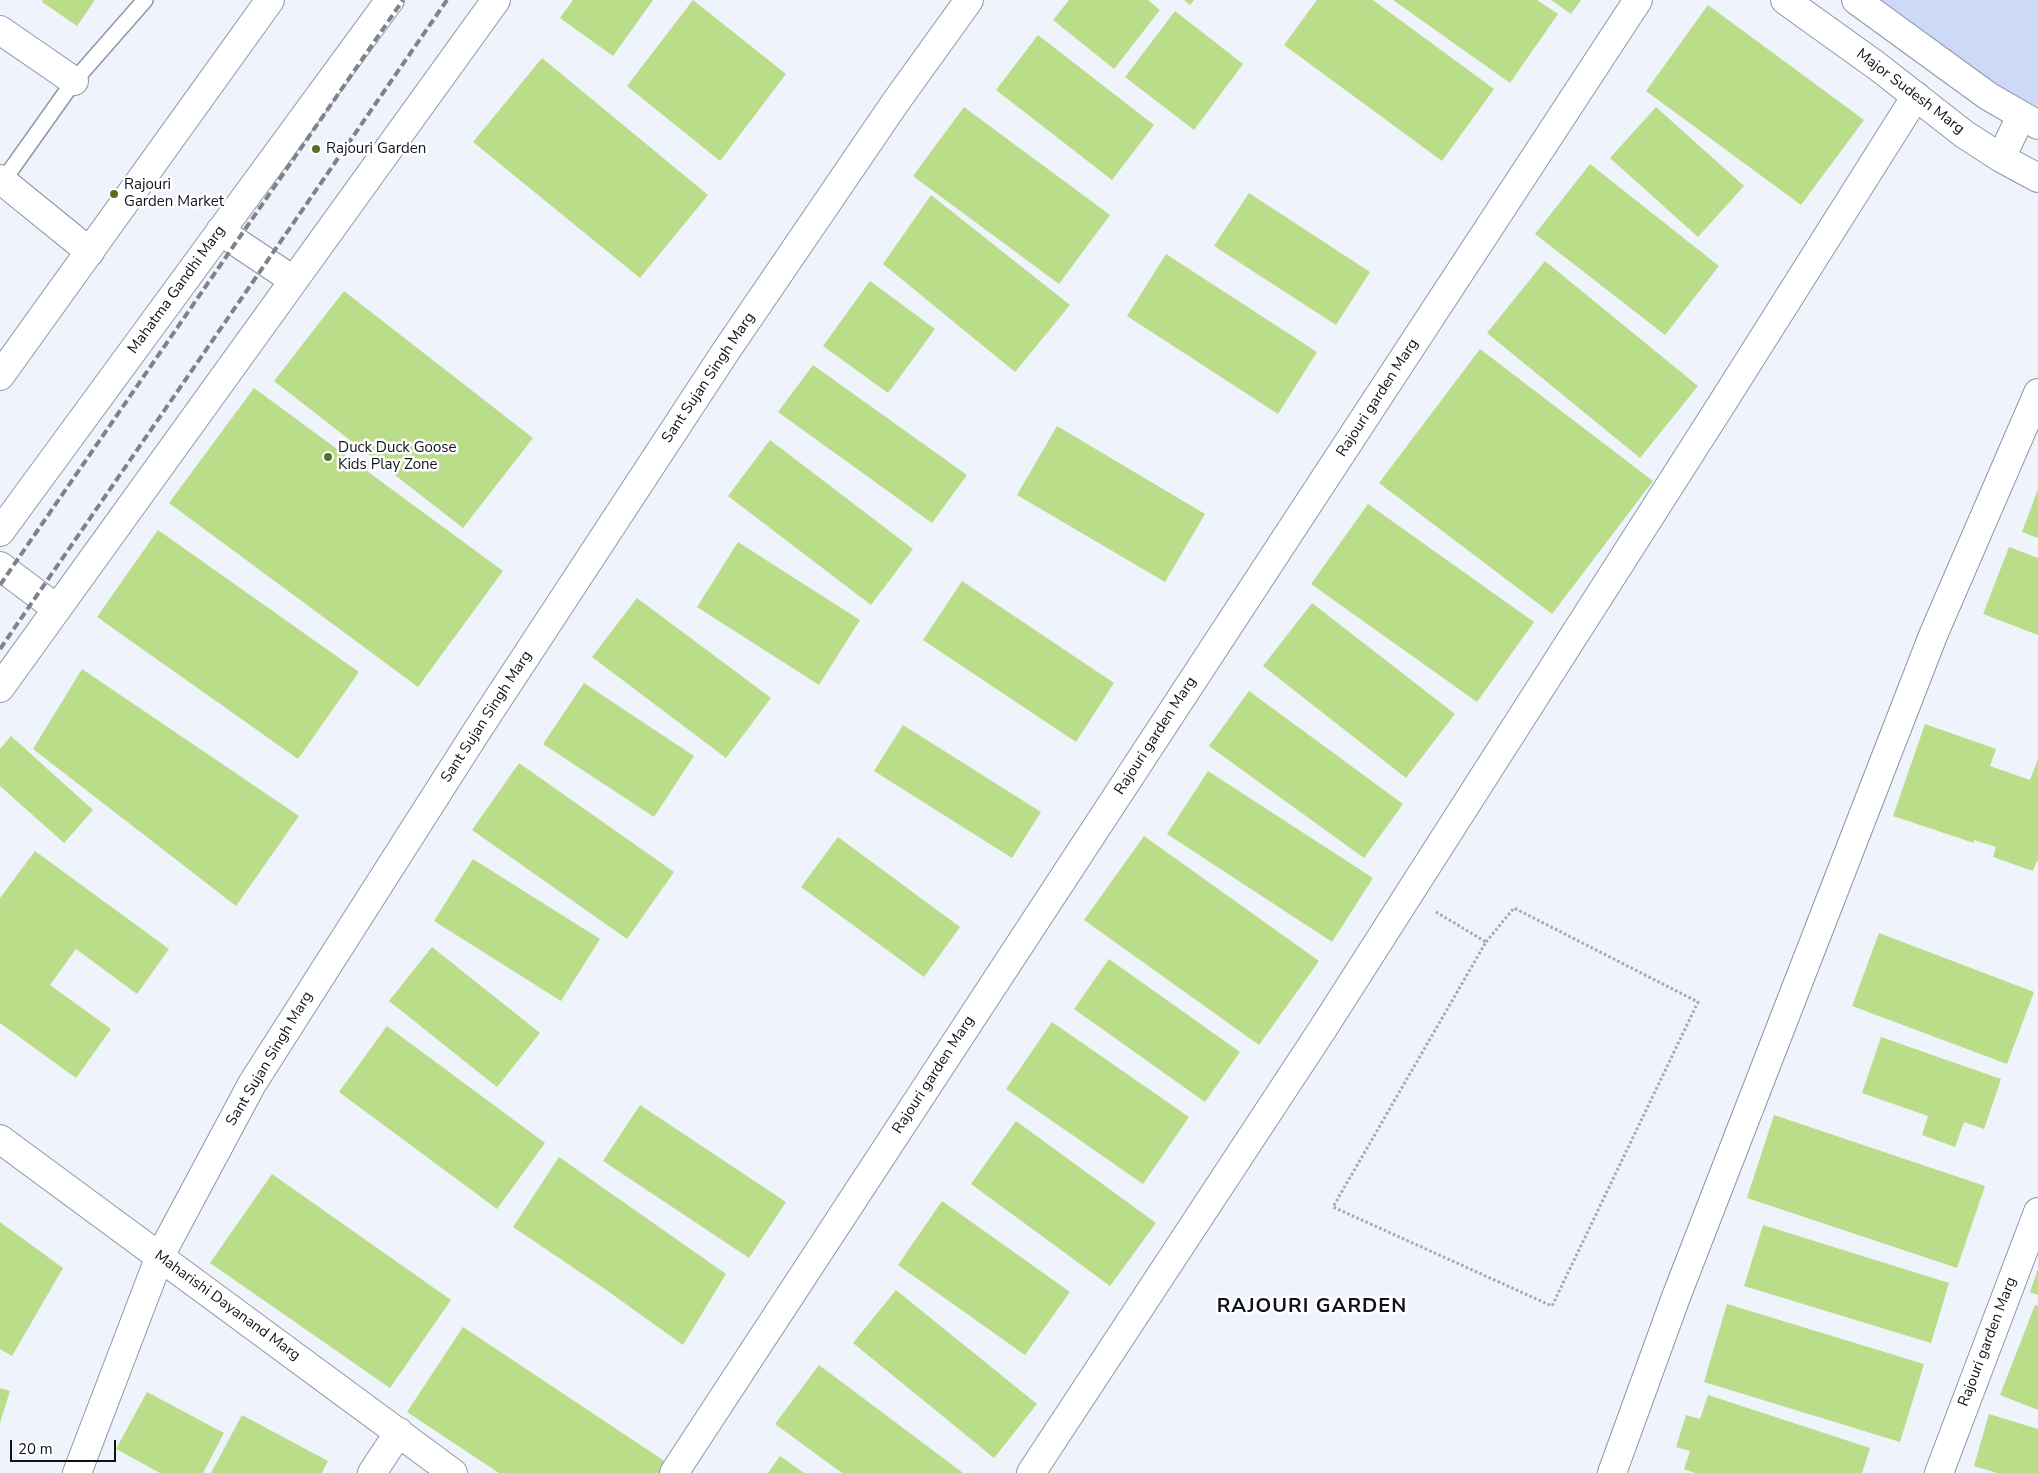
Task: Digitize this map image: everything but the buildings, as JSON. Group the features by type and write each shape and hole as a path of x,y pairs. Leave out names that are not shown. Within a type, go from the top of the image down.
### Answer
{"street":[{"path":"0,376 270,0"},
{"name":"Mahatma Gandhi Marg","path":"0,532 390,0"},
{"path":"0,688 496,0"},
{"name":"Sant Sujan Singh Marg","path":"77,1473 160,1256 252,1084 481,725 726,351 895,103 969,0"},
{"name":"Rajouri garden Marg","path":"674,1473 1638,0"},
{"name":"Major Sudesh Marg","path":"1785,0 1916,96 1964,134 2001,158 2038,178"},
{"path":"1856,0 1988,96 2029,120 2001,158"},
{"path":"0,30 74,81"},
{"path":"1031,1473 1407,896 1916,96"},
{"path":"1,180 90,252"},
{"path":"220,231 293,280"},
{"path":"1612,1473 1676,1297 1934,633 2038,393"},
{"path":"0,566 57,609"},
{"name":"Maharishi Dayanand Marg","path":"0,1139 453,1473"},
{"name":"Rajouri garden Marg","path":"1939,1473 2038,1212"},
{"path":"372,1473 399,1432"}],"lane":[{"path":"1,180 74,81 145,0"}],"path":[{"path":"1407,896 1486,942"},
{"path":"1514,908 1698,1002 1552,1306 1333,1207 1486,942 1514,908"}],"shaded area":[{"path":"1858,0 2038,0 2038,123"}],"railway":[{"path":"0,585 403,0"},
{"path":"0,649 447,0"}],"place":[{"name":"Rajouri Garden","path":"316,149"},
{"name":"Rajouri Garden Market","path":"114,194"},
{"name":"Duck Duck Goose Kids Play Zone","path":"328,457"}],"district":[{"name":"RAJOURI GARDEN","path":"1312,1307"}]}
